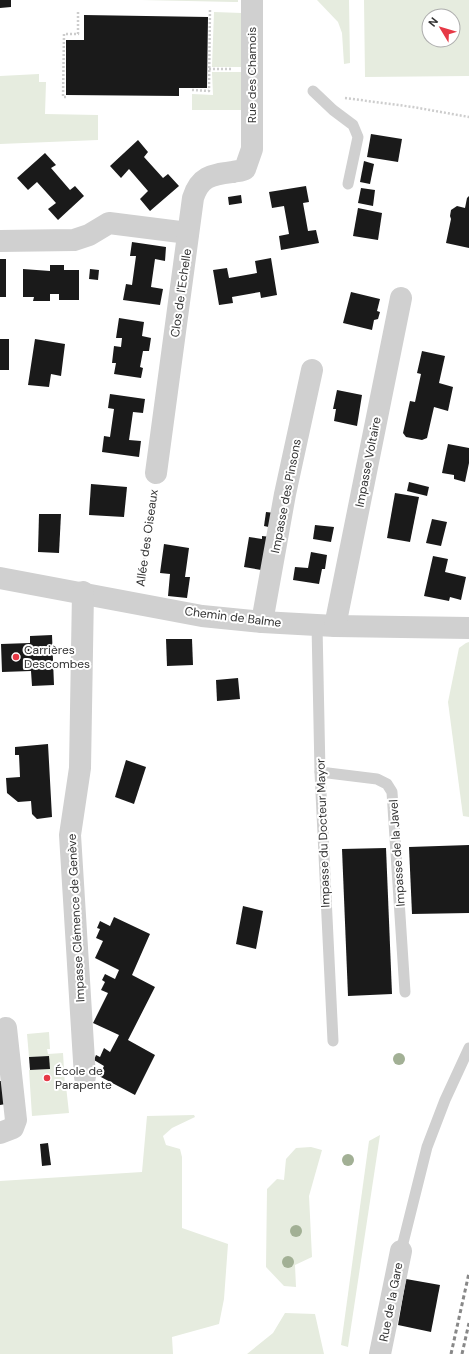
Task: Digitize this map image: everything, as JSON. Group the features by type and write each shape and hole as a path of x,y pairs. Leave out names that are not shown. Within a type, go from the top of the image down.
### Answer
{"street":[{"name":"Rue des Chamois","path":"252,0 252,149"},
{"name":"Clos de l'Echelle","path":"156,473 193,198 199,184 211,176 246,169 252,149"},
{"path":"0,241 74,240 89,235 109,223 188,233"},
{"name":"Impasse Voltaire","path":"326,626 401,298"},
{"name":"Impasse des Pinsons","path":"262,622 285,494 312,370"},
{"name":"Chemin de Balme","path":"0,578 83,592 202,616 326,626 469,628"},
{"name":"Impasse Clémence de Genève","path":"83,592 80,768 70,835 85,1077"},
{"path":"0,1133 13,1128 16,1120 6,1028"},
{"name":"Rue de la Gare","path":"380,1354 401,1251"}],"lane":[{"path":"313,91 333,110 353,125 357,132 358,137 348,184"},
{"name":"Impasse du Docteur Mayor","path":"326,626 320,772 333,1041"},
{"name":"Impasse de la Javel","path":"320,772 377,779 387,784 392,792 405,992"},
{"path":"401,1251 427,1148 445,1100 469,1048"}],"path":[{"path":"192,90 209,90 210,8"},
{"path":"66,97 63,97 64,34 78,34 78,10"},
{"path":"341,98 469,117"},
{"name":"Allée des Oiseaux","path":"138,603 156,473"}],"shaded area":[{"path":"141,0 238,0 238,2 234,2"},
{"path":"317,0 349,0 350,63 344,64 342,33 338,22"},
{"path":"364,0 469,0 469,76 365,77"},
{"path":"214,12 242,13 242,67 212,67"},
{"path":"212,72 242,72 242,110 192,110 192,94 213,95"},
{"path":"39,74 39,82 46,82 45,114 98,115 98,140 0,144 0,76"},
{"path":"469,642 469,817 463,816 448,702 459,648"},
{"name":"École de Parapente","path":"49,1032 50,1049 47,1049 48,1054 63,1053 65,1086 69,1113 32,1116 29,1070 49,1069 49,1056 29,1057 27,1034"},
{"path":"194,1115 195,1117 172,1128 163,1136 166,1145 180,1149 182,1157 182,1228 228,1244 224,1299 219,1324 172,1337 173,1354 0,1354 0,1181 142,1172 147,1116"},
{"path":"380,1135 348,1347 341,1345 369,1141"},
{"path":"311,1147 322,1150 309,1196 312,1257 295,1265 296,1287 284,1286 266,1267 267,1189 277,1179 284,1180 286,1159 296,1148"},
{"path":"285,1313 315,1314 324,1354 247,1354 273,1333"}],"building":[{"path":"0,0 11,0 11,7 0,8"},
{"path":"84,15 208,17 207,88 179,88 179,96 66,95 66,40 84,40"},
{"path":"371,134 402,139 398,162 367,157"},
{"path":"138,140 148,152 144,157 163,178 168,174 179,186 150,211 140,199 148,191 129,169 121,178 110,166"},
{"path":"45,153 56,165 51,168 70,190 75,186 84,196 58,220 48,209 56,203 37,182 28,190 17,178"},
{"path":"364,161 374,164 370,184 360,182"},
{"path":"306,186 309,202 303,203 308,231 316,230 319,243 281,250 279,236 289,234 284,206 272,208 269,192"},
{"path":"361,188 375,190 373,206 358,203"},
{"path":"241,195 242,203 229,205 228,197"},
{"path":"469,196 469,248 446,243 451,219 451,210 457,206 465,208 467,198"},
{"path":"358,208 382,213 378,240 353,236"},
{"path":"132,242 166,247 165,261 155,259 151,287 163,289 160,305 123,300 126,284 132,285 136,256 130,256"},
{"path":"271,258 277,295 261,298 260,292 232,297 233,303 219,305 213,270 227,268 229,278 257,273 255,261"},
{"path":"0,259 6,259 6,297 0,297"},
{"path":"50,265 64,265 64,270 79,270 79,300 59,300 59,294 50,294 50,301 33,301 34,297 23,297 23,269 50,271"},
{"path":"90,269 99,270 98,280 89,279"},
{"path":"351,292 380,299 377,311 380,312 378,319 374,320 372,330 343,323"},
{"path":"119,318 144,322 142,336 151,338 149,351 143,351 140,367 143,368 141,378 114,374 116,363 112,363 114,346 121,347 122,338 116,338"},
{"path":"0,339 9,339 9,370 0,370"},
{"path":"35,339 65,344 61,376 51,374 49,387 28,385"},
{"path":"422,351 445,356 439,383 453,387 448,411 434,407 427,438 422,440 406,437 403,433 410,401 415,402 421,374 417,373"},
{"path":"337,390 362,395 357,426 334,421 336,409 333,409"},
{"path":"110,394 145,399 143,413 133,412 129,440 141,441 139,457 102,452 104,436 110,437 114,409 108,408"},
{"path":"448,444 469,448 469,463 465,482 454,479 454,475 442,473"},
{"path":"409,482 429,487 427,496 407,491"},
{"path":"91,484 127,487 124,517 89,515"},
{"path":"395,493 419,497 410,542 387,538"},
{"path":"266,512 275,513 273,528 264,526"},
{"path":"39,514 61,514 59,553 38,552"},
{"path":"432,519 447,522 441,546 426,543"},
{"path":"315,525 334,527 331,542 313,539"},
{"path":"262,536 271,537 261,570 244,567 249,537 262,539"},
{"path":"164,544 189,548 185,577 190,577 187,598 168,596 170,574 160,573"},
{"path":"311,552 327,555 325,569 322,569 319,584 293,580 295,567 308,568"},
{"path":"433,556 448,559 445,572 466,577 461,600 450,597 449,601 424,596"},
{"path":"52,635 54,685 32,686 31,671 2,672 1,644 30,643 30,636"},
{"path":"166,639 192,639 193,665 167,666"},
{"path":"238,678 240,699 217,701 216,680"},
{"path":"48,744 52,817 37,819 32,814 31,801 18,802 7,793 6,778 20,777 19,755 15,755 15,747"},
{"path":"126,760 146,767 134,804 115,797"},
{"path":"469,845 469,913 412,914 409,847"},
{"path":"386,848 392,994 348,996 342,849"},
{"path":"243,906 263,911 256,949 236,944"},
{"path":"114,917 150,934 132,975 155,987 128,1040 155,1055 135,1095 99,1076 104,1066 94,1060 96,1055 100,1057 104,1048 110,1052 119,1035 93,1023 108,993 101,990 105,982 102,980 105,974 115,979 119,970 95,958 103,941 96,938 100,929 97,928 100,921 110,926"},
{"path":"49,1056 50,1069 30,1070 29,1057"},
{"path":"0,1081 3,1081 6,1104 0,1105"},
{"path":"48,1143 51,1165 42,1166 40,1144"},
{"path":"406,1279 440,1285 431,1332 398,1325"}],"railway":[{"path":"451,1354 469,1273"},
{"path":"462,1354 469,1323"}],"place":[{"name":"Carrières Descombes","path":"16,657"},
{"name":"École de Parapente","path":"47,1078"}]}
